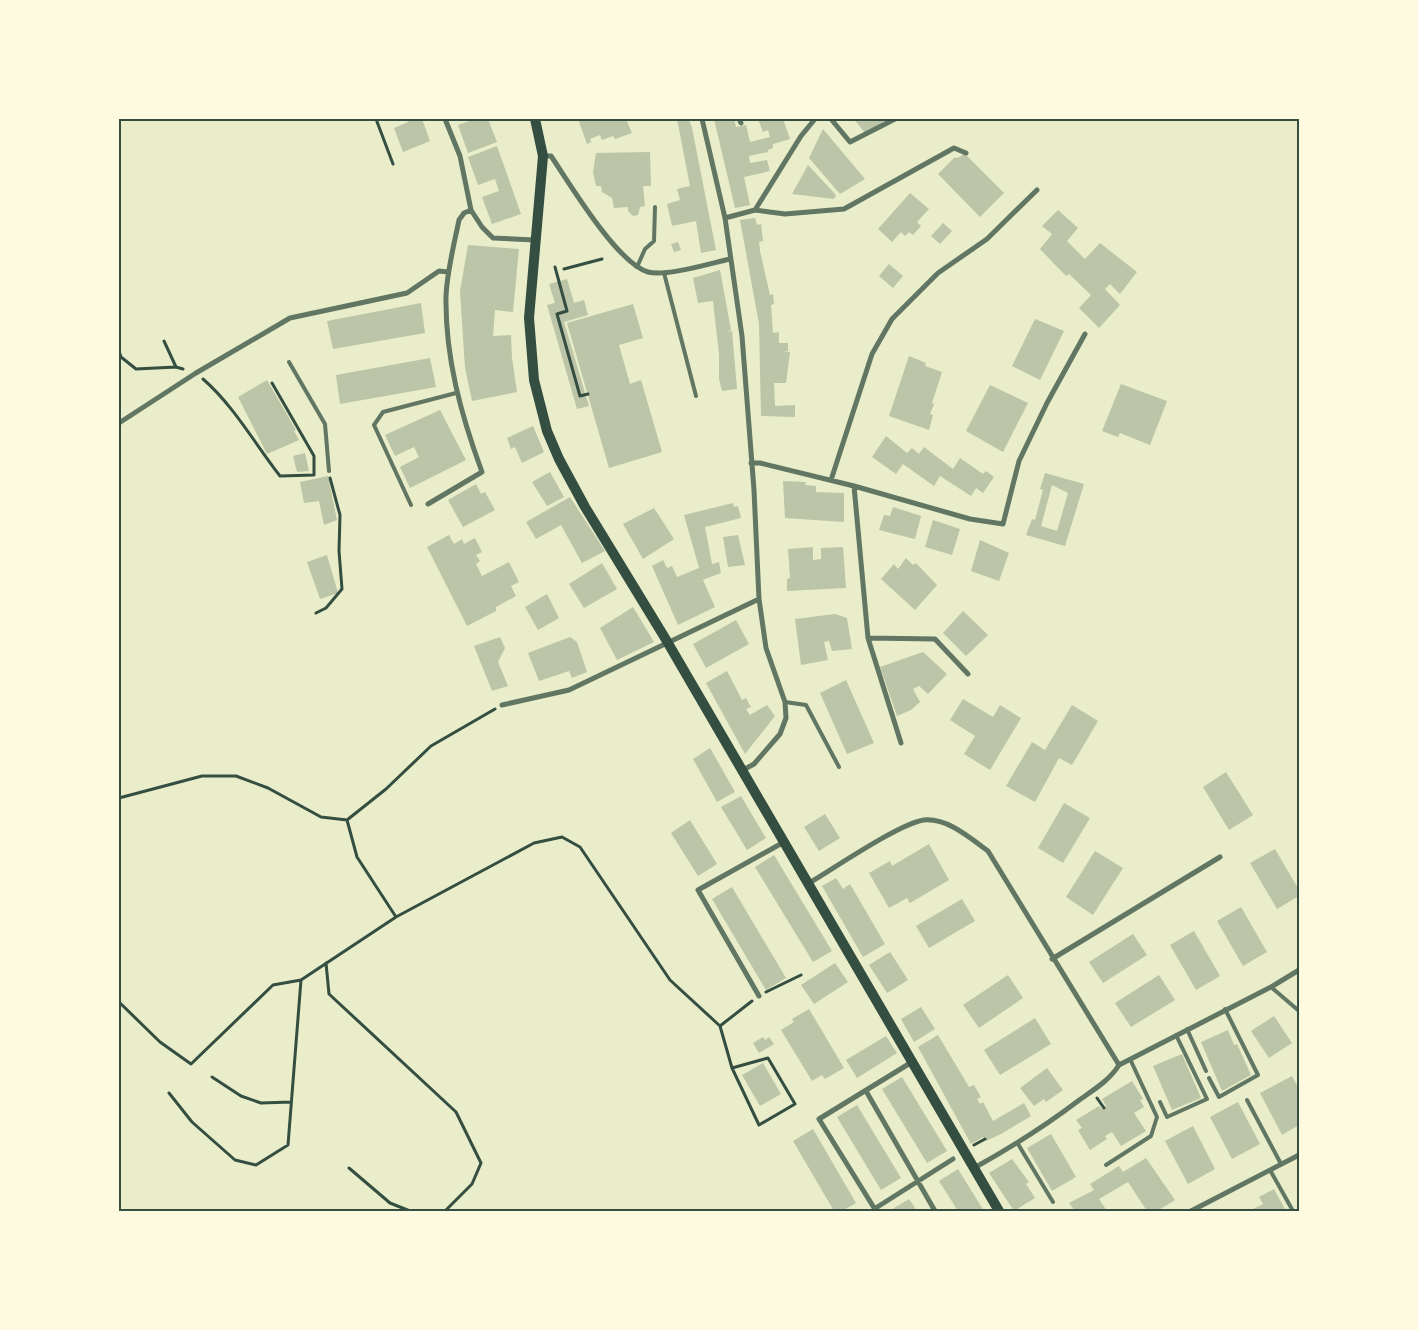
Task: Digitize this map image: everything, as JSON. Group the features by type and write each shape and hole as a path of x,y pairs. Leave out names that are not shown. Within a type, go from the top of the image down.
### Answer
{"main road":[{"path":"535,119 543,156 528,318 534,380 547,431 559,459 585,507 665,638 999,1211"}],"street":[{"path":"446,119 460,156 471,210 482,228 493,238 535,240"},
{"path":"702,119 725,218 742,336 758,599 766,648 785,702 786,718 780,734 754,764 742,771"},
{"path":"755,210 801,136 815,119"},
{"path":"831,119 850,142 895,119"},
{"path":"725,218 755,210 784,214 844,209 954,148 966,153"},
{"path":"543,156 551,156 616,248 637,267 648,272 664,273 730,259"},
{"path":"831,480 872,354 892,319 938,273 986,239 1037,190"},
{"path":"428,504 482,472 456,393 446,317 448,272 459,220 464,213 471,210"},
{"path":"119,423 196,373 290,318 407,293 439,272 448,272"},
{"path":"751,463 760,463 831,480 970,519 1003,524 1019,461 1085,334"},
{"path":"854,486 868,638 900,743"},
{"path":"502,705 569,690 601,677 676,638 758,599"},
{"path":"868,638 935,639 968,674"},
{"path":"809,883 900,829 924,820 961,830 988,851 1052,959 1119,1065"},
{"path":"759,996 698,890 784,841"},
{"path":"1052,959 1220,857"},
{"path":"974,1168 1018,1144 1111,1077 1119,1065 1225,1009 1271,988 1299,970"},
{"path":"912,1062 819,1119 874,1210 953,1159"},
{"path":"866,1091 935,1211"},
{"path":"1191,1211 1299,1155"}],"lane":[{"path":"637,267 645,249 654,241 655,207"},
{"path":"664,273 696,396"},
{"path":"289,362 325,424 329,471"},
{"path":"411,505 374,425 383,412 456,393"},
{"path":"785,702 806,704 840,767"},
{"path":"1271,988 1299,1011"},
{"path":"1209,1078 1218,1097 1258,1075 1225,1009"},
{"path":"1187,1029 1206,1070"},
{"path":"1160,1102 1167,1118 1207,1099 1176,1034"},
{"path":"1106,1165 1151,1136 1157,1117 1130,1059"},
{"path":"1247,1100 1281,1164"},
{"path":"1018,1144 1053,1202"},
{"path":"1270,1170 1293,1211"}],"path":[{"path":"376,119 393,164"},
{"path":"564,269 602,259"},
{"path":"555,267 567,311 557,314 580,396 588,394"},
{"path":"164,341 176,367"},
{"path":"119,352 136,369 176,367 196,373 223,397 251,439 280,476 314,475 314,456"},
{"path":"272,383 314,456 329,471 340,515 339,550 342,589 326,608 316,613"},
{"path":"119,798 202,776 236,776 268,788 321,817 347,820 386,789 431,746 502,705"},
{"path":"347,820 357,858 396,917"},
{"path":"119,1002 160,1042 191,1064 273,985 301,980 396,917 534,843 562,837 580,847 670,980 720,1026 732,1068 759,1125 795,1104 768,1058 732,1068"},
{"path":"326,962 329,994 456,1112 481,1164 472,1184 445,1211"},
{"path":"720,1026 759,996 801,974"},
{"path":"169,1093 192,1122 235,1160 256,1165 288,1145 301,980"},
{"path":"212,1077 241,1096 261,1104 291,1102"},
{"path":"1096,1095 1104,1108"},
{"path":"976,1144 985,1139"},
{"path":"349,1168 390,1203 410,1211"}],"building":[{"path":"406,119 422,119 430,141 403,152 394,128 408,122"},
{"path":"475,119 488,119 497,142 468,153 458,125"},
{"path":"578,119 626,119 632,133 615,139 613,136 602,140 600,135 590,139 591,142 587,144"},
{"path":"677,119 689,119 692,128 716,250 701,253 696,221 672,226 667,204 680,200 677,189 690,186"},
{"path":"714,119 734,119 736,127 746,125 750,142 770,137 768,130 763,132 758,119 783,119 790,139 773,144 773,148 768,150 768,152 749,156 750,163 767,160 770,171 744,177 750,205 735,208"},
{"path":"854,119 888,119 865,133"},
{"path":"823,129 865,179 840,194 809,158"},
{"path":"497,146 521,214 492,224 482,197 499,191 495,179 478,185 468,157"},
{"path":"650,152 651,186 643,186 645,206 640,207 638,215 633,216 628,211 628,207 614,208 612,198 602,192 601,186 596,186 593,172 596,153"},
{"path":"964,153 1004,193 980,217 938,174 954,158 960,157"},
{"path":"808,165 836,195 834,199 792,194"},
{"path":"910,193 929,209 917,222 921,226 913,235 909,232 905,236 901,232 892,242 878,229"},
{"path":"1058,210 1078,228 1067,241 1085,259 1100,243 1137,272 1120,294 1110,284 1105,289 1120,305 1099,328 1079,308 1091,295 1069,274 1066,276 1040,249 1052,234 1042,226"},
{"path":"755,218 757,225 761,224 763,241 759,242 760,251 770,295 773,294 774,304 771,305 773,333 779,332 779,343 788,343 788,351 782,351 790,352 786,383 774,383 775,406 795,405 795,417 761,416 759,324 740,220"},
{"path":"943,223 952,231 940,244 931,236"},
{"path":"678,242 681,250 674,252 671,244"},
{"path":"468,245 519,249 513,312 495,310 493,336 511,335 517,392 472,401 465,368 460,291"},
{"path":"889,264 903,276 893,288 879,276"},
{"path":"720,270 731,330 726,332 732,331 737,389 722,391 719,379 719,354 713,301 698,303 693,278"},
{"path":"567,279 574,303 584,300 588,315 564,322 589,406 577,409 547,305 555,303 549,284"},
{"path":"421,303 425,333 333,349 327,321"},
{"path":"633,304 643,338 619,345 630,384 641,380 662,452 609,468 567,323"},
{"path":"1035,319 1064,331 1040,380 1012,366"},
{"path":"909,356 926,363 925,366 942,372 932,403 934,404 930,414 933,415 929,430 889,416"},
{"path":"430,358 436,387 340,404 336,375"},
{"path":"267,380 296,430 294,431 299,440 267,454 238,397"},
{"path":"1121,384 1167,401 1150,445 1120,433 1118,437 1102,431"},
{"path":"990,385 1028,403 1003,452 966,431"},
{"path":"440,410 466,460 410,488 400,467 419,457 414,447 395,456 385,435"},
{"path":"533,426 544,452 522,463 515,447 511,449 507,438"},
{"path":"886,436 907,453 912,448 919,454 924,447 953,469 960,458 983,474 986,471 994,477 983,493 976,488 971,496 940,476 934,486 903,464 896,474 872,457"},
{"path":"305,453 309,471 297,472 293,456"},
{"path":"550,472 564,497 547,506 532,482"},
{"path":"1045,473 1084,484 1065,546 1026,535 1032,519 1035,520 1043,490 1040,489","holes":["1052,485 1068,493 1057,531 1041,526"]},
{"path":"328,476 337,520 324,525 319,501 304,503 300,482"},
{"path":"783,481 806,482 805,485 816,486 816,492 844,493 844,522 785,518"},
{"path":"476,484 481,494 485,492 495,510 463,527 448,500"},
{"path":"570,497 605,551 582,563 561,525 536,539 526,522"},
{"path":"733,503 734,507 738,506 741,518 705,527 712,564 719,562 721,573 697,582 703,580 715,607 678,625 652,566 663,560 667,568 672,566 677,577 699,568 684,515"},
{"path":"893,507 921,516 915,539 879,530 884,515 890,516"},
{"path":"654,508 674,539 643,559 623,524"},
{"path":"933,520 960,529 952,555 925,547"},
{"path":"449,535 454,544 462,539 464,544 475,538 482,552 476,555 480,561 476,564 482,576 509,562 519,582 511,586 516,596 496,607 496,611 467,626 427,547"},
{"path":"738,535 745,565 728,567 723,537"},
{"path":"980,540 1009,553 999,581 971,571"},
{"path":"813,547 813,560 821,559 821,548 843,547 846,588 787,591 787,579 790,578 788,549"},
{"path":"327,555 338,593 320,599 307,562"},
{"path":"906,558 913,565 916,563 937,585 915,610 881,579 894,564 898,569"},
{"path":"602,563 617,589 584,608 569,584"},
{"path":"547,594 559,618 538,630 525,607"},
{"path":"633,607 654,642 617,660 600,628"},
{"path":"963,611 988,635 966,656 943,633"},
{"path":"835,614 847,618 852,649 832,651 829,641 824,642 828,660 801,665 795,619"},
{"path":"736,620 749,644 706,668 693,644"},
{"path":"500,637 505,648 498,662 508,686 492,691 474,646"},
{"path":"570,637 577,642 587,672 572,678 569,671 539,681 528,653"},
{"path":"923,652 947,674 928,694 919,686 913,689 920,702 911,710 897,716 880,667"},
{"path":"727,671 742,700 746,698 751,707 746,709 750,715 767,705 775,716 745,754 706,683"},
{"path":"846,680 874,743 847,754 820,693"},
{"path":"963,699 993,717 1000,705 1021,718 990,770 964,754 975,736 950,720"},
{"path":"1072,705 1098,721 1072,765 1059,758 1035,802 1006,786 1032,742 1045,750"},
{"path":"710,748 735,792 717,802 693,759"},
{"path":"1226,772 1253,815 1229,830 1203,787"},
{"path":"741,796 766,838 747,850 721,807"},
{"path":"1064,803 1090,818 1063,863 1038,848"},
{"path":"825,814 840,838 819,851 804,827"},
{"path":"690,820 717,864 698,876 671,833"},
{"path":"929,844 949,880 910,903 907,898 889,908 869,873 890,861 892,866"},
{"path":"1275,849 1299,890 1299,896 1277,909 1250,863"},
{"path":"1095,851 1123,868 1093,915 1066,897"},
{"path":"774,855 832,951 813,962 755,867"},
{"path":"836,878 843,889 850,884 885,944 863,957 822,886"},
{"path":"732,887 786,978 766,990 712,899"},
{"path":"962,899 975,921 929,948 916,926"},
{"path":"1241,907 1267,952 1243,966 1217,921"},
{"path":"1194,931 1220,976 1196,990 1170,945"},
{"path":"1133,934 1147,955 1103,983 1089,962"},
{"path":"890,952 908,980 887,993 869,965"},
{"path":"835,963 848,982 814,1004 801,985"},
{"path":"1008,975 1023,998 979,1028 963,1005"},
{"path":"1159,975 1175,1000 1131,1027 1115,1003"},
{"path":"921,1007 935,1029 914,1042 901,1019"},
{"path":"809,1009 844,1068 825,1079 822,1075 812,1081 781,1030 794,1022 792,1019"},
{"path":"1274,1016 1292,1043 1269,1058 1251,1031"},
{"path":"1035,1018 1051,1044 1000,1075 984,1050"},
{"path":"1228,1030 1234,1045 1237,1044 1251,1075 1222,1091 1201,1042"},
{"path":"938,1035 969,1087 974,1085 981,1097 977,1099 980,1104 983,1102 993,1121 1024,1103 1031,1116 986,1141 983,1137 971,1144 918,1047"},
{"path":"886,1036 897,1053 857,1078 846,1060"},
{"path":"763,1037 765,1040 769,1037 774,1044 759,1053 753,1043"},
{"path":"1182,1054 1201,1098 1172,1110 1153,1066"},
{"path":"763,1063 781,1094 760,1106 742,1075"},
{"path":"1047,1068 1063,1090 1046,1102 1044,1099 1034,1106 1020,1088"},
{"path":"1292,1076 1299,1089 1299,1125 1282,1135 1260,1093"},
{"path":"902,1077 947,1151 927,1163 882,1089"},
{"path":"1132,1081 1143,1099 1140,1100 1144,1107 1134,1113 1146,1131 1121,1146 1112,1132 1105,1136 1107,1139 1090,1150 1078,1130 1082,1128 1076,1120 1099,1106 1102,1109 1106,1106 1102,1099"},
{"path":"1238,1102 1260,1144 1232,1159 1210,1117"},
{"path":"857,1105 901,1178 881,1190 837,1117"},
{"path":"1193,1126 1215,1169 1188,1184 1165,1141"},
{"path":"813,1129 856,1203 842,1211 834,1211 793,1141"},
{"path":"1051,1134 1076,1177 1052,1191 1027,1148"},
{"path":"1146,1158 1175,1200 1157,1211 1147,1211 1128,1182 1099,1199 1107,1211 1075,1211 1069,1203 1094,1190 1090,1184 1119,1166 1123,1172"},
{"path":"1012,1159 1029,1182 1026,1184 1035,1198 1014,1211 989,1173"},
{"path":"958,1169 984,1211 958,1211 939,1181"},
{"path":"1274,1189 1286,1211 1249,1211 1263,1204 1259,1197"},
{"path":"909,1199 917,1211 889,1211"}]}
